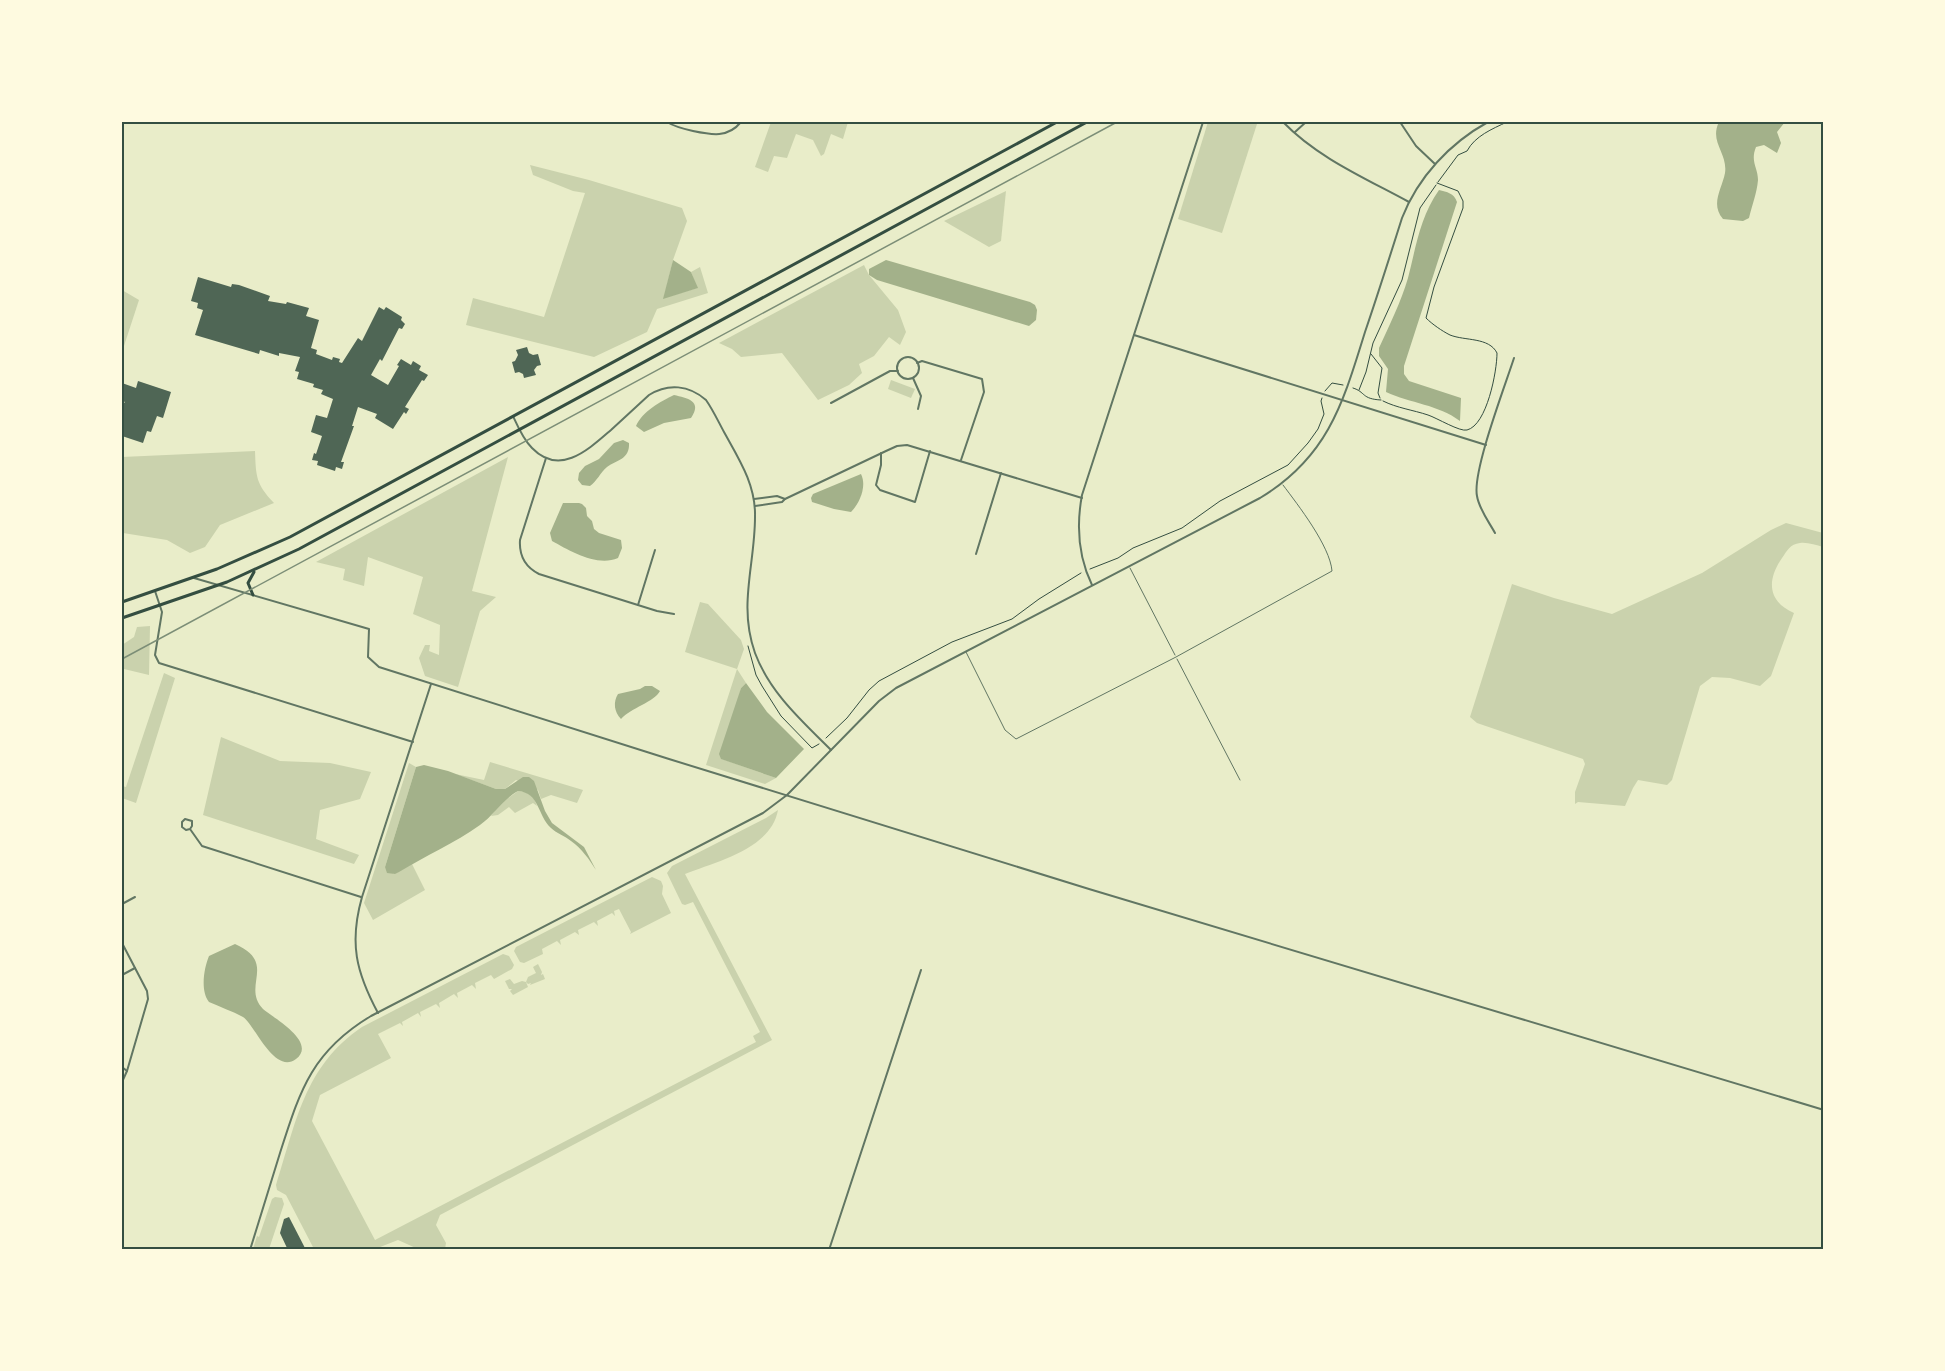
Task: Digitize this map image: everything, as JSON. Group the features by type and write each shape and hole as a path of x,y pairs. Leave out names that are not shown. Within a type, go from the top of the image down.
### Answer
{"main road":[{"path":"122,602 239,561 290,537 1057,122"},
{"path":"122,618 218,585 317,539 1087,122"},
{"path":"253,595 248,583 254,570"}],"street":[{"path":"667,122 680,128 715,135 732,130 741,122"},
{"path":"1092,585 1078,539 1082,498 1203,122"},
{"path":"1283,122 1322,154 1409,202"},
{"path":"1294,133 1306,122"},
{"path":"1400,122 1416,146 1435,164"},
{"path":"250,1250 296,1103 307,1079 321,1057 355,1026 759,816 787,795 889,693 1260,498 1299,467 1318,446 1343,400 1409,202 1435,164 1462,139 1488,122"},
{"path":"1134,335 1486,445"},
{"path":"913,378 904,378 898,371 898,364 903,359 909,358 918,363 922,361 982,379 984,392 961,460"},
{"path":"1495,533 1478,501 1476,483 1514,358"},
{"path":"913,378 919,370 918,363"},
{"path":"831,403 890,371 898,371"},
{"path":"913,378 921,396 918,409"},
{"path":"513,416 532,448 546,457 562,460 581,455 654,392 670,387 684,388 699,394 709,405 746,471 754,499 755,527 746,599 752,644 762,670 776,693 831,750"},
{"path":"755,506 779,503 880,453 897,446 907,445 1082,498"},
{"path":"880,453 881,465 876,485 880,490 915,502 930,451"},
{"path":"546,457 520,540 520,552 527,565 539,574 638,606 675,614"},
{"path":"976,554 1001,473"},
{"path":"754,499 777,496 785,499"},
{"path":"638,606 655,550"},
{"path":"194,578 369,629 367,652 370,661 379,667 1089,889 1824,1110"},
{"path":"155,591 162,616 154,655 156,660 413,742"},
{"path":"378,1013 362,979 356,955 355,930 362,897 431,683"},
{"path":"190,829 202,846 362,897"},
{"path":"122,904 135,897"},
{"path":"122,943 147,992 148,1001 122,1082"},
{"path":"122,975 135,968"},
{"path":"829,1250 921,970"},
{"path":"122,1067 127,1071"}],"lane":[{"path":"966,651 1005,730 1016,739 1176,657 1332,571 1331,563 1307,518 1281,483"},
{"path":"1129,566 1240,780"}],"path":[{"path":"1359,390 1371,354 1372,343 1402,280 1420,207 1458,155 1467,151 1470,145 1481,136 1507,122"},
{"path":"748,646 756,675 781,716 812,748 823,741 847,718 879,681 952,642 1012,619 1039,599 1086,571 1118,558 1144,543 1174,532 1220,501 1288,465 1318,429 1324,414 1321,401 1323,394 1332,383 1359,390 1368,399 1381,400 1466,430 1472,428 1482,413 1493,386 1497,353 1493,347 1477,340 1450,334 1426,318 1434,287 1464,201 1458,191 1437,183"},
{"path":"1371,354 1382,371 1378,393 1381,400"}],"shaded area":[{"path":"771,122 848,122 843,139 831,134 824,154 821,156 813,140 796,134 787,158 774,156 768,172 755,167"},
{"path":"1208,122 1256,122 1257,124 1222,233 1178,219"},
{"path":"1719,122 1785,122 1777,132 1781,143 1777,153 1764,145 1756,147 1754,161 1758,175 1756,194 1749,218 1743,221 1723,219 1717,208 1725,173 1724,159 1716,136"},
{"path":"530,165 682,208 687,221 673,260 664,298 697,288 691,272 700,267 708,293 657,309 647,332 594,357 466,325 473,298 544,317 585,193 573,191 533,175"},
{"path":"1439,190 1452,195 1457,202 1404,366 1404,374 1409,381 1461,398 1460,421 1443,411 1386,392 1388,369 1379,356 1379,348 1408,278 1423,222"},
{"path":"1006,191 1001,241 989,247 944,221"},
{"path":"673,260 691,272 698,288 663,299"},
{"path":"886,260 1030,302 1037,310 1036,320 1029,326 877,280 869,275 869,269"},
{"path":"864,265 869,275 898,310 906,332 900,345 889,337 874,356 859,364 862,373 849,385 818,400 782,353 741,357 732,349 719,343"},
{"path":"122,290 139,300 122,352"},
{"path":"891,380 915,389 911,398 888,389"},
{"path":"674,395 692,401 695,408 691,418 664,423 644,432 636,426 647,412"},
{"path":"623,440 629,443 625,456 607,467 590,486 582,485 578,480 579,473 585,466 599,459 614,443"},
{"path":"255,451 258,480 274,503 220,525 205,547 190,553 167,540 123,533 122,535 122,457"},
{"path":"508,457 472,591 496,597 480,611 458,687 425,676 419,658 425,645 430,645 429,651 439,655 440,625 413,614 423,577 368,557 364,586 343,580 345,569 316,562"},
{"path":"861,474 862,494 851,512 812,502 813,494"},
{"path":"563,503 582,504 586,508 587,516 592,521 594,529 599,533 621,540 622,548 618,558 601,561 593,559 552,541 550,533"},
{"path":"1786,523 1823,533 1823,547 1806,543 1794,545 1789,548 1777,566 1772,582 1774,596 1785,608 1794,613 1771,676 1760,686 1730,678 1712,677 1700,686 1672,780 1667,785 1638,780 1625,806 1578,802 1575,804 1575,792 1585,764 1583,759 1477,723 1470,717 1512,584 1612,614 1702,573"},
{"path":"700,602 708,604 741,640 744,649 737,669 685,652"},
{"path":"150,626 149,675 122,670 122,645 134,637 137,627"},
{"path":"737,669 746,683 741,688 722,759 776,778 765,784 706,765"},
{"path":"164,673 175,678 136,803 122,798 122,786 126,787"},
{"path":"746,683 767,712 804,749 776,778 721,759 719,754 741,688"},
{"path":"652,686 660,691 621,719 615,707 618,694"},
{"path":"221,737 280,761 330,763 371,772 360,799 320,810 316,839 359,855 354,864 203,815"},
{"path":"490,762 583,790 577,803 551,795 541,799 538,790 516,780 505,789 496,789 455,774 484,780"},
{"path":"409,763 416,767 385,867 394,874 412,864 425,890 373,920 364,903"},
{"path":"424,765 448,771 496,789 505,789 523,777 529,777 534,781 552,823 584,847 596,870 579,847 546,823 534,800 518,791 470,832 395,874 387,873 385,867 416,767"},
{"path":"518,791 530,795 537,806 533,803 515,813 509,807 498,815 491,816 500,804"},
{"path":"778,810 765,835 754,844 741,852 685,874 772,1040 440,1215 436,1225 446,1243 445,1249 418,1249 398,1240 375,1249 314,1249 286,1195 277,1190 276,1185 305,1097 327,1059 342,1042 362,1027 503,954 509,956 514,965 512,969 494,979 491,975 475,983 476,989 472,985 457,993 458,998 454,994 439,1003 440,1008 436,1004 420,1012 421,1017 418,1013 402,1022 403,1026 400,1023 378,1034 391,1058 320,1095 312,1121 375,1240 756,1042 753,1036 760,1032 693,902 682,904 667,873 672,866"},
{"path":"652,877 661,881 662,894 671,913 630,934 619,909 614,911 615,916 612,913 597,921 598,926 594,922 578,930 579,935 575,932 560,940 561,945 557,941 542,949 543,954 524,963 520,962 514,951 516,947"},
{"path":"235,944 248,951 254,959 257,967 255,992 263,1009 298,1038 301,1052 296,1059 288,1062 280,1060 266,1047 243,1017 209,1002 206,997 204,979 209,956"},
{"path":"538,964 541,975 543,974 545,979 530,985 531,983 526,982 528,977 536,973 533,967"},
{"path":"510,979 514,984 526,982 528,987 513,995 510,991 512,989 509,989 505,981"},
{"path":"282,1198 284,1204 269,1249 253,1249 272,1199"}],"building":[{"path":"198,277 231,287 232,284 239,285 270,296 268,301 286,304 287,302 309,308 306,316 319,320 311,348 317,350 316,354 332,360 333,357 340,359 339,362 342,363 358,338 362,341 379,307 384,310 386,307 402,317 401,320 405,324 402,329 399,328 382,361 380,359 371,375 388,385 401,359 411,365 413,361 421,366 419,370 428,375 424,381 422,380 405,407 409,409 406,414 404,412 393,429 375,418 377,414 358,407 341,462 344,462 342,469 336,467 335,471 317,465 318,461 312,460 322,436 311,432 316,415 327,418 333,399 321,394 323,390 313,387 314,384 297,379 299,372 295,371 300,357 279,353 279,356 260,350 259,354 195,335 203,310 197,308 198,303 191,301"},
{"path":"527,347 529,353 538,354 541,365 534,370 536,375 524,378 523,374 515,373 512,362 518,355 516,350"},
{"path":"138,381 171,392 163,418 157,416 151,432 147,431 143,443 122,436 122,405 125,402 122,401 122,383 136,388"},
{"path":"289,1217 306,1250 287,1248 280,1233 284,1219"}],"railway":[{"path":"122,659 1117,122"}]}
